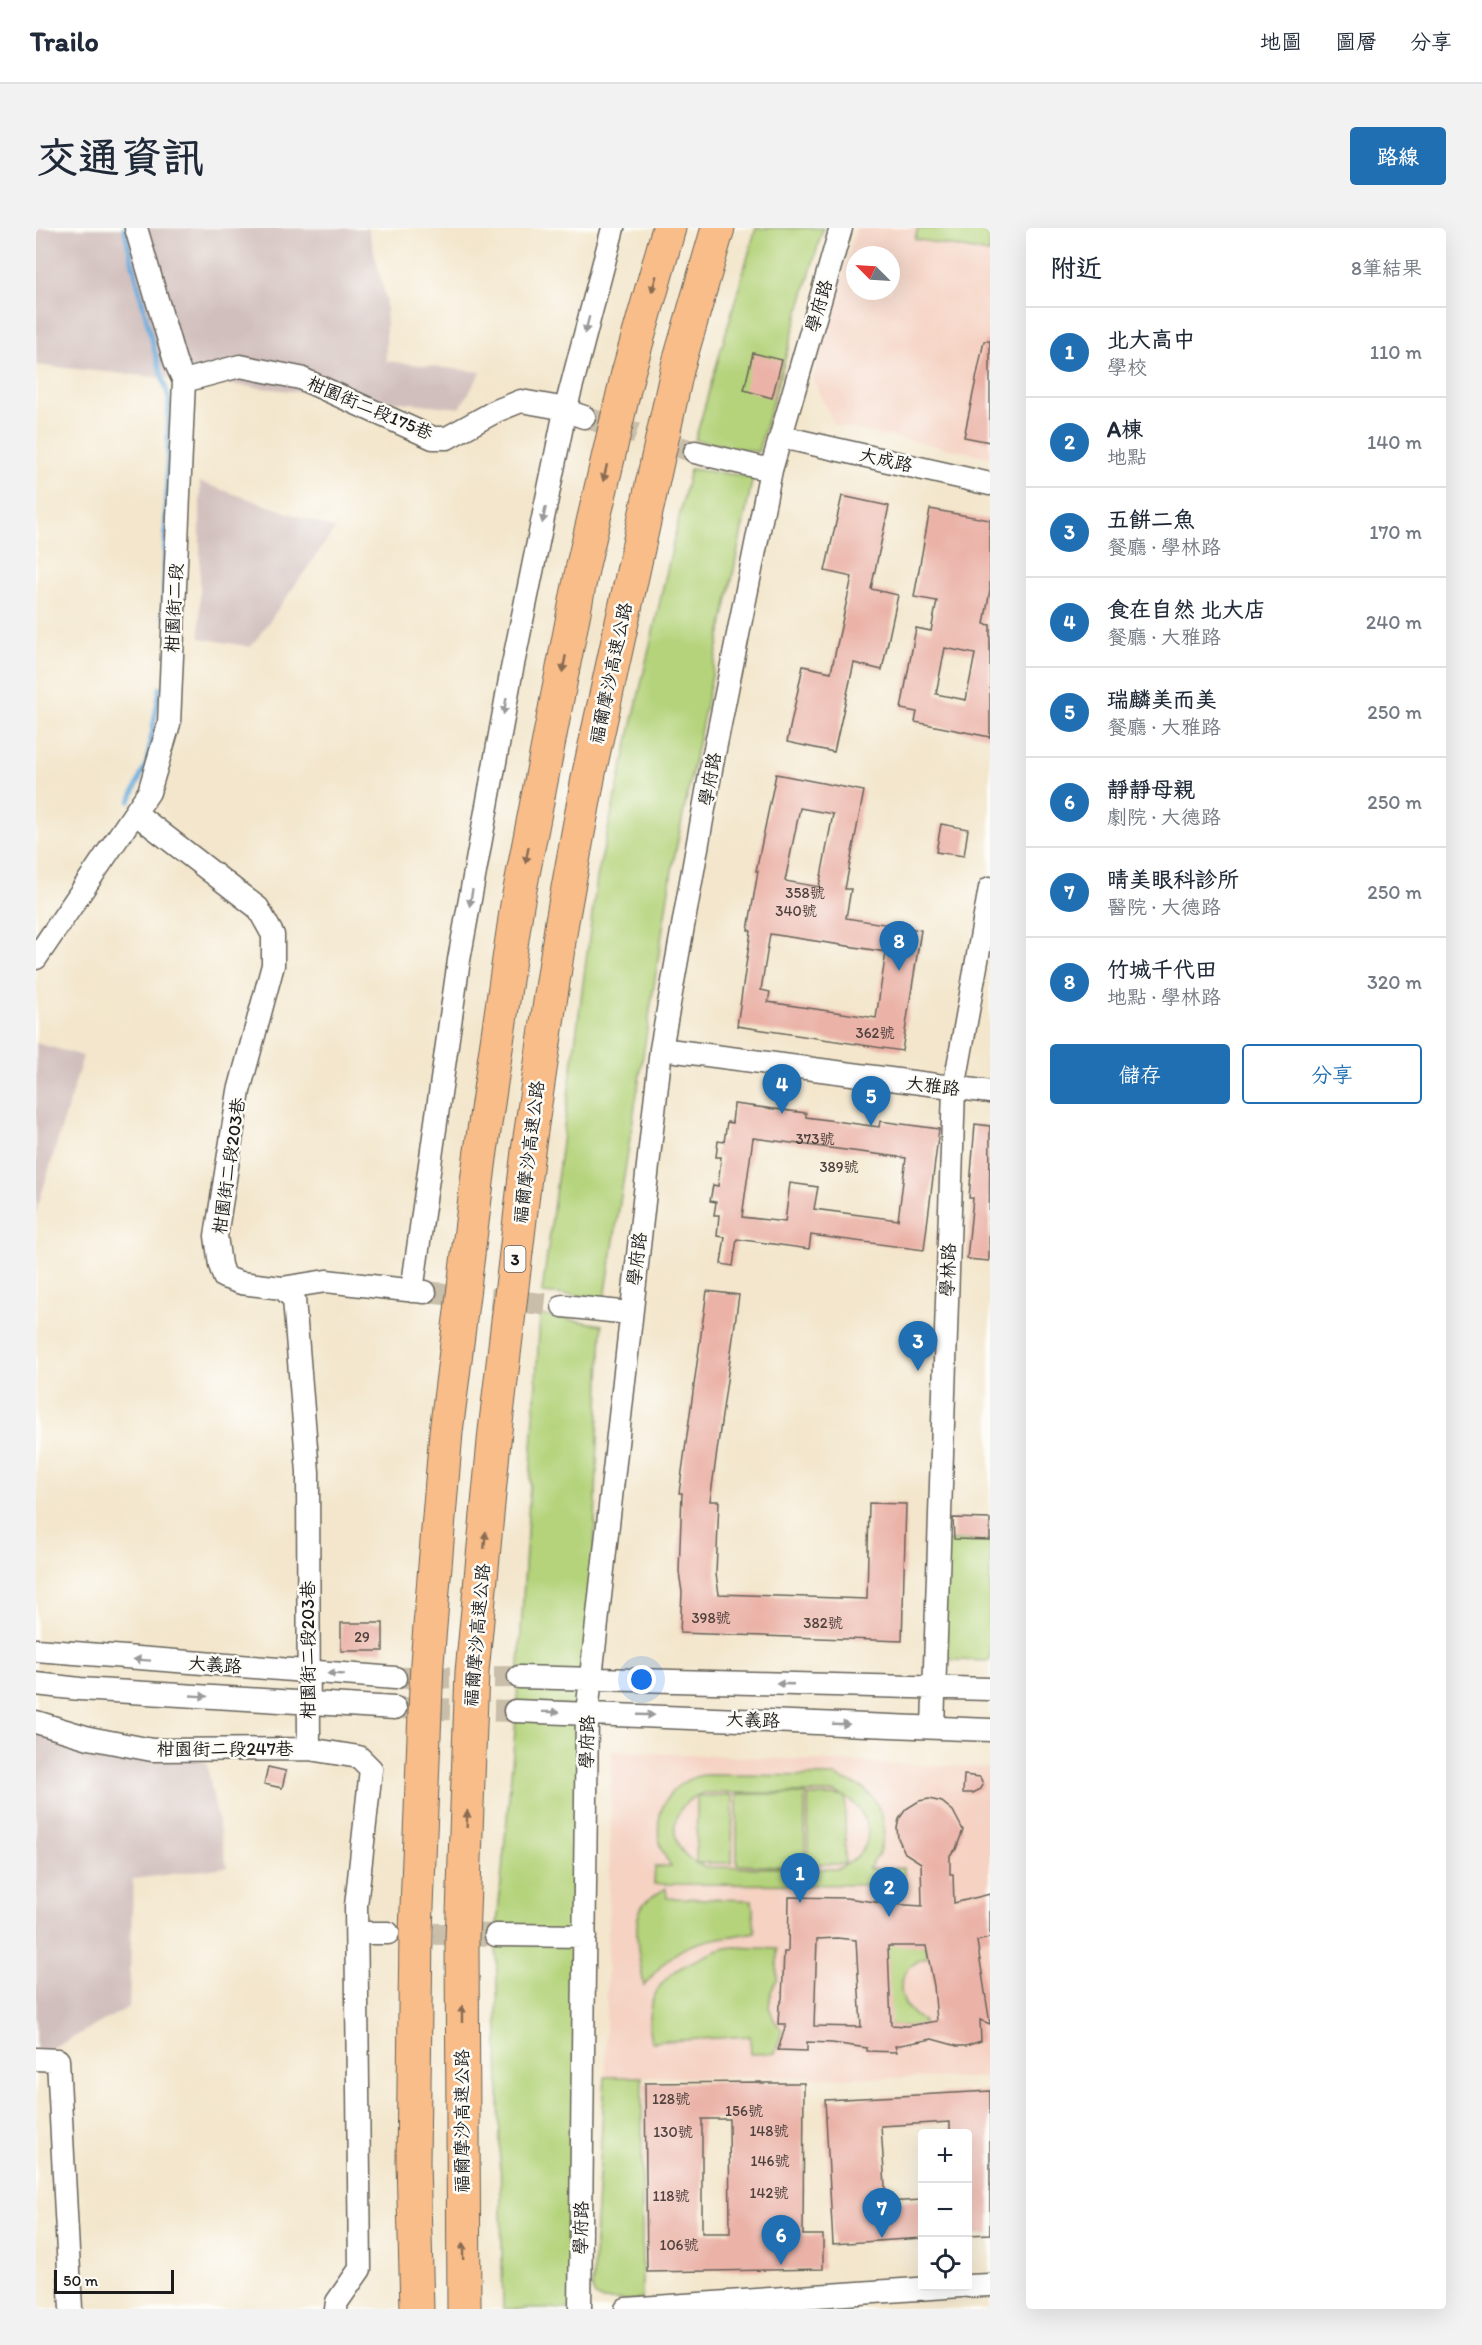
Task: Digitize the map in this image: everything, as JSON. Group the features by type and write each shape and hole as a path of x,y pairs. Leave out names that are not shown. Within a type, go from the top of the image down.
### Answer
{"highway":[{"path":"417,2309 413,2162 416,1932 427,1663 446,1432 480,1158 517,905 583,566 628,373 669,228"},
{"name":"福爾摩沙高速公路","path":"464,2309 462,1940 472,1672 495,1431 528,1151 562,921 589,773 678,366 718,228"}],"street":[{"name":"柑園街二段","path":"36,958 149,792 169,724 184,381 175,361 136,228"},
{"name":"學府路","path":"580,2309 587,1713 630,1313 662,1049 712,764 771,470 841,228"},
{"path":"282,1288 326,1281 419,1292 461,949 511,674 575,414 608,232"},
{"name":"柑園街二段175巷","path":"184,381 240,366 300,378 433,438 447,438 496,411 521,401 575,414"},
{"name":"大成路","path":"782,437 990,484"},
{"path":"695,452 771,470"},
{"name":"柑園街二段203巷","path":"135,813 258,908 273,935 273,965 239,1091 216,1236 220,1265 225,1277 241,1283 282,1288 294,1299 308,1472 309,1749"},
{"name":"學林路","path":"933,1728 954,1089 990,888"},
{"name":"大雅路","path":"662,1049 990,1092"},
{"path":"563,1306 630,1313"},
{"name":"大義路","path":"36,1650 307,1673 395,1678"},
{"name":"大義路","path":"519,1677 990,1689"},
{"name":"大義路","path":"36,1684 80,1689 395,1708"},
{"name":"大義路","path":"515,1711 990,1730"},
{"name":"柑園街二段247巷","path":"36,1722 89,1738 152,1750 309,1749 359,1756 370,1769 356,1906 360,2269 337,2302 336,2309"},
{"path":"357,1933 388,1933"},
{"path":"496,1935 585,1936"},
{"path":"36,2060 58,2060 70,2309"},
{"path":"972,2286 990,2284"},
{"path":"626,2309 918,2289"}],"shaded area":[{"path":"36,228 368,228 386,299 386,361 481,372 460,408 36,365"},
{"path":"856,228 990,228 990,457 834,425 813,379 846,263 846,300 900,300 900,246 851,246"},
{"path":"200,482 335,529 251,647 200,638"},
{"path":"36,1043 83,1056 36,1213"},
{"path":"36,1728 206,1761 227,1867 133,1879 129,2007 50,2050 36,2049"},
{"path":"612,1751 990,1768 990,2078 605,2077"}],"green space":[{"path":"756,228 823,228 758,452 695,440"},
{"path":"918,228 990,228 990,253 915,239"},
{"path":"690,469 753,477 673,864 605,1298 542,1293 597,878"},
{"path":"540,1315 602,1325 589,1695 580,2309 503,2309 496,1935 515,1732"},
{"path":"990,1540 990,1661 953,1660 944,1655 942,1541"},
{"path":"704,1775 835,1776 863,1788 874,1799 882,1815 884,1833 878,1856 868,1869 904,1868 904,1885 654,1884 655,1867 671,1866 663,1853 659,1839 661,1811 667,1798 676,1788","holes":["704,1793 835,1793 851,1801 857,1807 868,1832 861,1853 837,1869 705,1867 686,1855 679,1846 675,1825 684,1805 692,1798"]},
{"path":"737,1794 805,1794 805,1867 737,1865"},
{"path":"697,1796 733,1796 732,1863 696,1863"},
{"path":"808,1796 845,1796 845,1864 808,1864"},
{"path":"666,1888 667,1898 752,1900 755,1932 705,1941 681,1950 669,1958 644,1986 637,1945 639,1913 645,1902"},
{"path":"868,1943 926,1946 928,1957 908,1969 901,1987 906,2006 923,2021 923,2024 891,2025"},
{"path":"735,1947 777,1949 777,1979 771,1992 769,2007 782,2031 775,2053 751,2054 750,2036 651,2042 649,2015 656,1992 663,1982 683,1966 715,1952"},
{"path":"605,2077 642,2077 642,2300 600,2300 592,2289"}],"building":[{"path":"984,341 990,341 990,442 964,437"},
{"path":"753,353 782,360 772,398 744,390"},
{"path":"842,496 889,506 871,589 898,595 882,670 854,663 834,752 787,742 803,666 831,672 852,577 825,571"},
{"path":"930,509 990,520 990,590 984,624 990,625 990,737 915,722 917,712 901,709 916,628 931,631 937,601 914,597","holes":["945,648 975,654 966,700 936,694"]},
{"path":"776,774 864,791 845,889 851,889 846,918 921,930 902,1051 737,1026 751,931 748,930 758,871 756,871","holes":["800,808 833,814 819,887 785,881","770,934 886,952 876,1018 768,1002 770,992 761,990"]},
{"path":"941,824 968,829 964,856 936,852"},
{"path":"734,1104 806,1113 806,1117 879,1127 880,1121 939,1129 924,1250 811,1235 809,1249 737,1239 733,1266 721,1264 725,1237 717,1236 719,1215 714,1215 716,1202 710,1201 713,1185 718,1186 721,1157 716,1157 718,1141 724,1142 727,1122 732,1123","holes":["753,1138 906,1158 898,1220 814,1209 818,1187 790,1183 785,1222 742,1217"]},
{"path":"975,1124 990,1126 989,1261 967,1259 973,1198 969,1198"},
{"path":"707,1291 739,1295 710,1501 719,1501 716,1574 719,1594 867,1599 869,1503 906,1504 902,1641 680,1633 682,1592 679,1572 682,1493 679,1493"},
{"path":"953,1518 990,1519 990,1540 954,1539"},
{"path":"341,1623 383,1623 383,1651 341,1651"},
{"path":"268,1767 286,1771 282,1788 264,1784"},
{"path":"964,1775 980,1777 983,1784 981,1789 973,1793 963,1793"},
{"path":"929,1799 942,1802 953,1811 963,1830 956,1849 950,1855 954,1903 990,1894 990,1938 977,1941 990,2024 980,2020 981,2041 966,2046 957,2046 932,2039 895,2046 897,2052 867,2051 867,2048 807,2042 807,2051 778,2050 786,2024 778,2024 779,2005 782,1999 784,1952 788,1952 789,1897 846,1898 922,1906 921,1863 905,1853 898,1838 897,1828 899,1819 906,1809 919,1801","holes":["817,1939 856,1940 861,2027 814,2026","888,1946 926,1946 934,1986 937,2021 907,2026 891,2025"]},
{"path":"645,2083 804,2083 803,2235 823,2235 823,2269 647,2272","holes":["702,2119 729,2119 730,2233 702,2233"]},
{"path":"990,2091 990,2234 972,2235 972,2129 950,2129 950,2122 881,2126 886,2202 918,2200 918,2238 833,2244 825,2100"}],"waterway":[{"path":"124,228 153,346 169,399 163,617"},
{"path":"130,801 147,761 160,688"}],"tunnel":[{"path":"584,417 695,452"},
{"path":"425,1292 563,1306"},
{"path":"395,1678 519,1677"},
{"path":"395,1708 515,1711"},
{"path":"401,1933 496,1935"}],"place":[{"name":"竹城千代田","path":"899,971"},
{"name":"食在自然 北大店","path":"782,1114"},
{"name":"瑞麟美而美","path":"871,1126"},
{"name":"五餅二魚","path":"918,1371"},
{"name":"北大高中","path":"800,1903"},
{"name":"A棟","path":"889,1917"},
{"name":"晴美眼科診所","path":"882,2238"},
{"name":"靜靜母親","path":"781,2265"}]}
